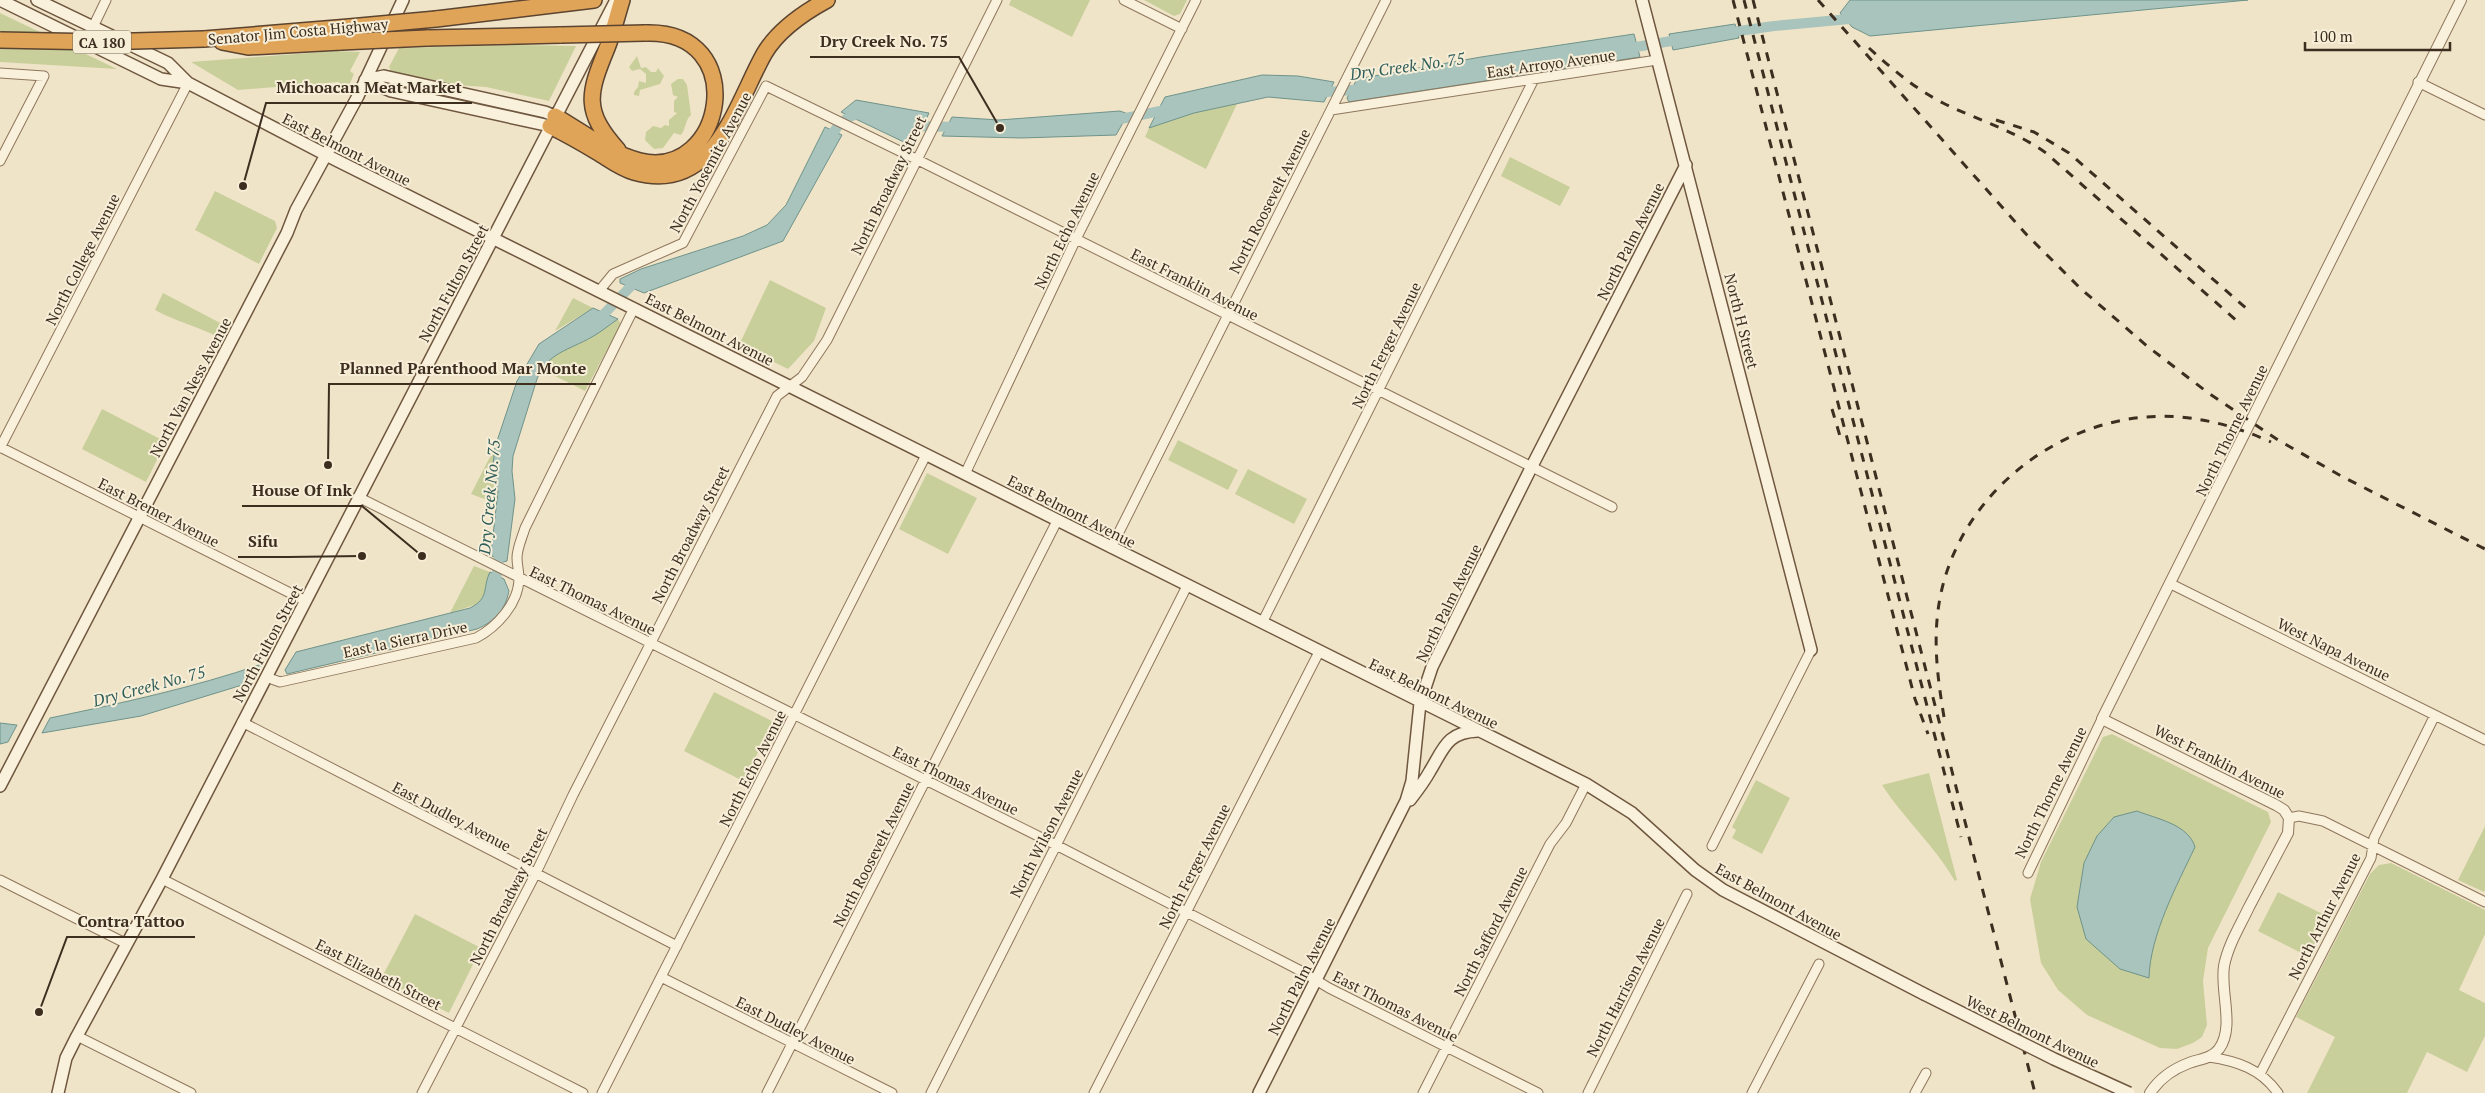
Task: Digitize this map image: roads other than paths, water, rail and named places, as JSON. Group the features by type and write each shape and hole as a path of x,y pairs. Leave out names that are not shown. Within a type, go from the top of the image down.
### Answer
{"highway":[{"name":"Senator Jim Costa Highway","path":"0,40 100,42 204,39 436,19 594,0"},
{"path":"622,0 596,74 592,99 593,110 600,129 622,155"},
{"path":"553,121 635,172 658,174 687,168 712,151 724,136 770,46 795,20 827,0"},
{"path":"204,39 248,47 427,38 658,33 681,38 699,51 716,83 716,104 708,129 690,148 678,156 654,162 641,161 622,155 553,121"}],"main road":[{"name":"East Belmont Avenue","path":"0,0 161,79 188,83"},
{"name":"East Belmont Avenue","path":"36,0 168,63 188,83 326,155 1420,703 1586,784 1632,813 1695,870 1730,894 1924,994"},
{"name":"North Van Ness Avenue","path":"0,786 365,80 403,0"},
{"name":"North Fulton Street","path":"58,1093 66,1058 77,1036 162,879 616,0"},
{"name":"North H Street","path":"1642,0 1811,650"},
{"path":"365,80 384,76 545,112 553,121"},
{"name":"North Palm Avenue","path":"1259,1093 1402,810 1412,781 1420,703 1438,655 1686,165"},
{"path":"1402,810 1421,786 1449,740 1462,733 1478,731"},
{"name":"West Belmont Avenue","path":"1924,994 2054,1059 2130,1093"}],"street":[{"path":"92,27 106,0"},
{"name":"North Broadway Street","path":"422,1093 535,875 650,643 777,396 802,377 827,340 997,0"},
{"path":"1124,0 1182,29"},
{"name":"North Echo Avenue","path":"965,474 1076,239 1196,0"},
{"name":"North Roosevelt Avenue","path":"1111,548 1386,0"},
{"name":"North Thorne Avenue","path":"2028,873 2102,719 2171,584 2418,82 2461,0"},
{"name":"East Arroyo Avenue","path":"1331,110 1657,60"},
{"path":"0,73 44,76 0,161"},
{"name":"North Ferger Avenue","path":"1262,623 1534,78"},
{"path":"2418,82 2485,114"},
{"name":"North College Avenue","path":"0,448 188,83"},
{"name":"East Franklin Avenue","path":"766,86 1612,507"},
{"name":"North Yosemite Avenue","path":"603,293 613,274 683,243 766,86"},
{"path":"519,579 517,557 525,528 632,307"},
{"name":"East Bremer Avenue","path":"0,448 306,601"},
{"name":"North Echo Avenue","path":"602,1093 926,455"},
{"name":"East Thomas Avenue","path":"358,497 519,579 1056,845 1538,1093"},
{"name":"North Roosevelt Avenue","path":"767,1093 1057,520"},
{"name":"East la Sierra Drive","path":"266,676 280,682 476,638 492,629 507,611 513,601 519,579"},
{"name":"West Napa Avenue","path":"2171,584 2485,740"},
{"name":"North Wilson Avenue","path":"931,1093 1187,586"},
{"path":"1712,846 1811,650"},
{"name":"North Ferger Avenue","path":"1094,1093 1319,652"},
{"name":"North Arthur Avenue","path":"2260,1074 2371,858 2374,838 2435,715"},
{"name":"West Franklin Avenue","path":"2102,719 2276,805 2284,810 2289,818 2299,816 2323,821 2485,902"},
{"name":"East Dudley Avenue","path":"242,722 535,875 677,946"},
{"name":"North Safford Avenue","path":"1423,1093 1550,844 1566,823 1586,784"},
{"path":"2150,1093 2173,1070 2209,1057 2218,1050 2226,1030 2223,982 2227,953 2288,833 2289,818"},
{"name":"East Elizabeth Street","path":"162,879 584,1093"},
{"path":"0,880 127,944"},
{"name":"North Harrison Avenue","path":"1588,1093 1688,894"},
{"path":"1752,1093 1819,964"},
{"name":"East Dudley Avenue","path":"661,977 892,1093"},
{"path":"77,1036 191,1093"},
{"path":"2209,1057 2234,1061 2260,1074 2278,1093"},
{"path":"1916,1093 1926,1072"}],"water":[{"path":"1850,0 2248,0 1870,36 1852,27 1840,13"},
{"path":"1735,24 1739,38 1673,50 1669,34"},
{"path":"1634,34 1640,57 1349,102 1347,98 1357,79 1481,57"},
{"path":"1262,75 1298,76 1334,82 1324,102 1268,97 1194,113 1149,128 1165,97"},
{"path":"856,100 929,113 916,141 908,144 841,112"},
{"path":"1120,111 1128,114 1116,135 1021,138 942,136 952,117 999,120"},
{"path":"825,127 842,135 783,241 644,293 620,283 620,279 641,269 743,236 767,225 786,205"},
{"path":"593,308 618,319 595,335 553,358 541,370 537,379 513,456 512,471 515,499 507,561 503,562 492,556 491,553 498,491 492,473 495,447 517,381 539,344"},
{"path":"490,572 504,579 509,591 502,610 494,619 477,629 287,674 285,670 296,652 470,608 483,596"},
{"path":"262,664 252,682 141,716 42,733 50,718 183,688"},
{"path":"0,723 17,725 8,742 0,744"},
{"path":"2137,811 2171,823 2186,833 2195,847 2159,928 2154,945 2149,978 2120,969 2086,939 2077,907 2084,863 2097,836 2114,817"}],"waterway":[{"name":"Dry Creek No. 75","path":"1725,33 1774,26 1860,18"},
{"name":"Dry Creek No. 75","path":"1624,49 1683,39"},
{"name":"Dry Creek No. 75","path":"1317,91 1365,89"},
{"name":"Dry Creek No. 75","path":"1111,121 1170,109"},
{"name":"Dry Creek No. 75","path":"827,142 841,123 856,114 862,113"},
{"name":"Dry Creek No. 75","path":"909,126 960,127"},
{"name":"Dry Creek No. 75","path":"595,320 604,314 634,283 640,281"},
{"name":"Dry Creek No. 75","path":"495,588 500,548"}],"railway":[{"path":"1733,0 1915,699 1928,734"},
{"path":"1744,0 1961,837"},
{"path":"1753,0 2035,1093"},
{"path":"1818,0 2026,234 2080,288 2147,346 2207,392 2278,440 2343,477 2485,549"},
{"path":"1869,48 1904,78 1932,97 2021,138 2046,153 2237,321"},
{"path":"1996,120 2034,132 2069,153 2247,309"},
{"path":"1832,409 1842,443"},
{"path":"1944,717 1939,686 1936,640 1941,593 1953,554 1973,519 1998,488 2029,462 2063,441 2100,426 2140,418 2180,417 2204,420 2238,429 2271,442"}],"place":[{"name":"Dry Creek No. 75","path":"1000,128"},
{"name":"Michoacan Meat Market","path":"243,186"},
{"name":"Planned Parenthood Mar Monte","path":"328,465"},
{"name":"Sifu","path":"362,556"},
{"name":"House Of Ink","path":"422,556"},
{"name":"Contra Tattoo","path":"39,1012"}]}
